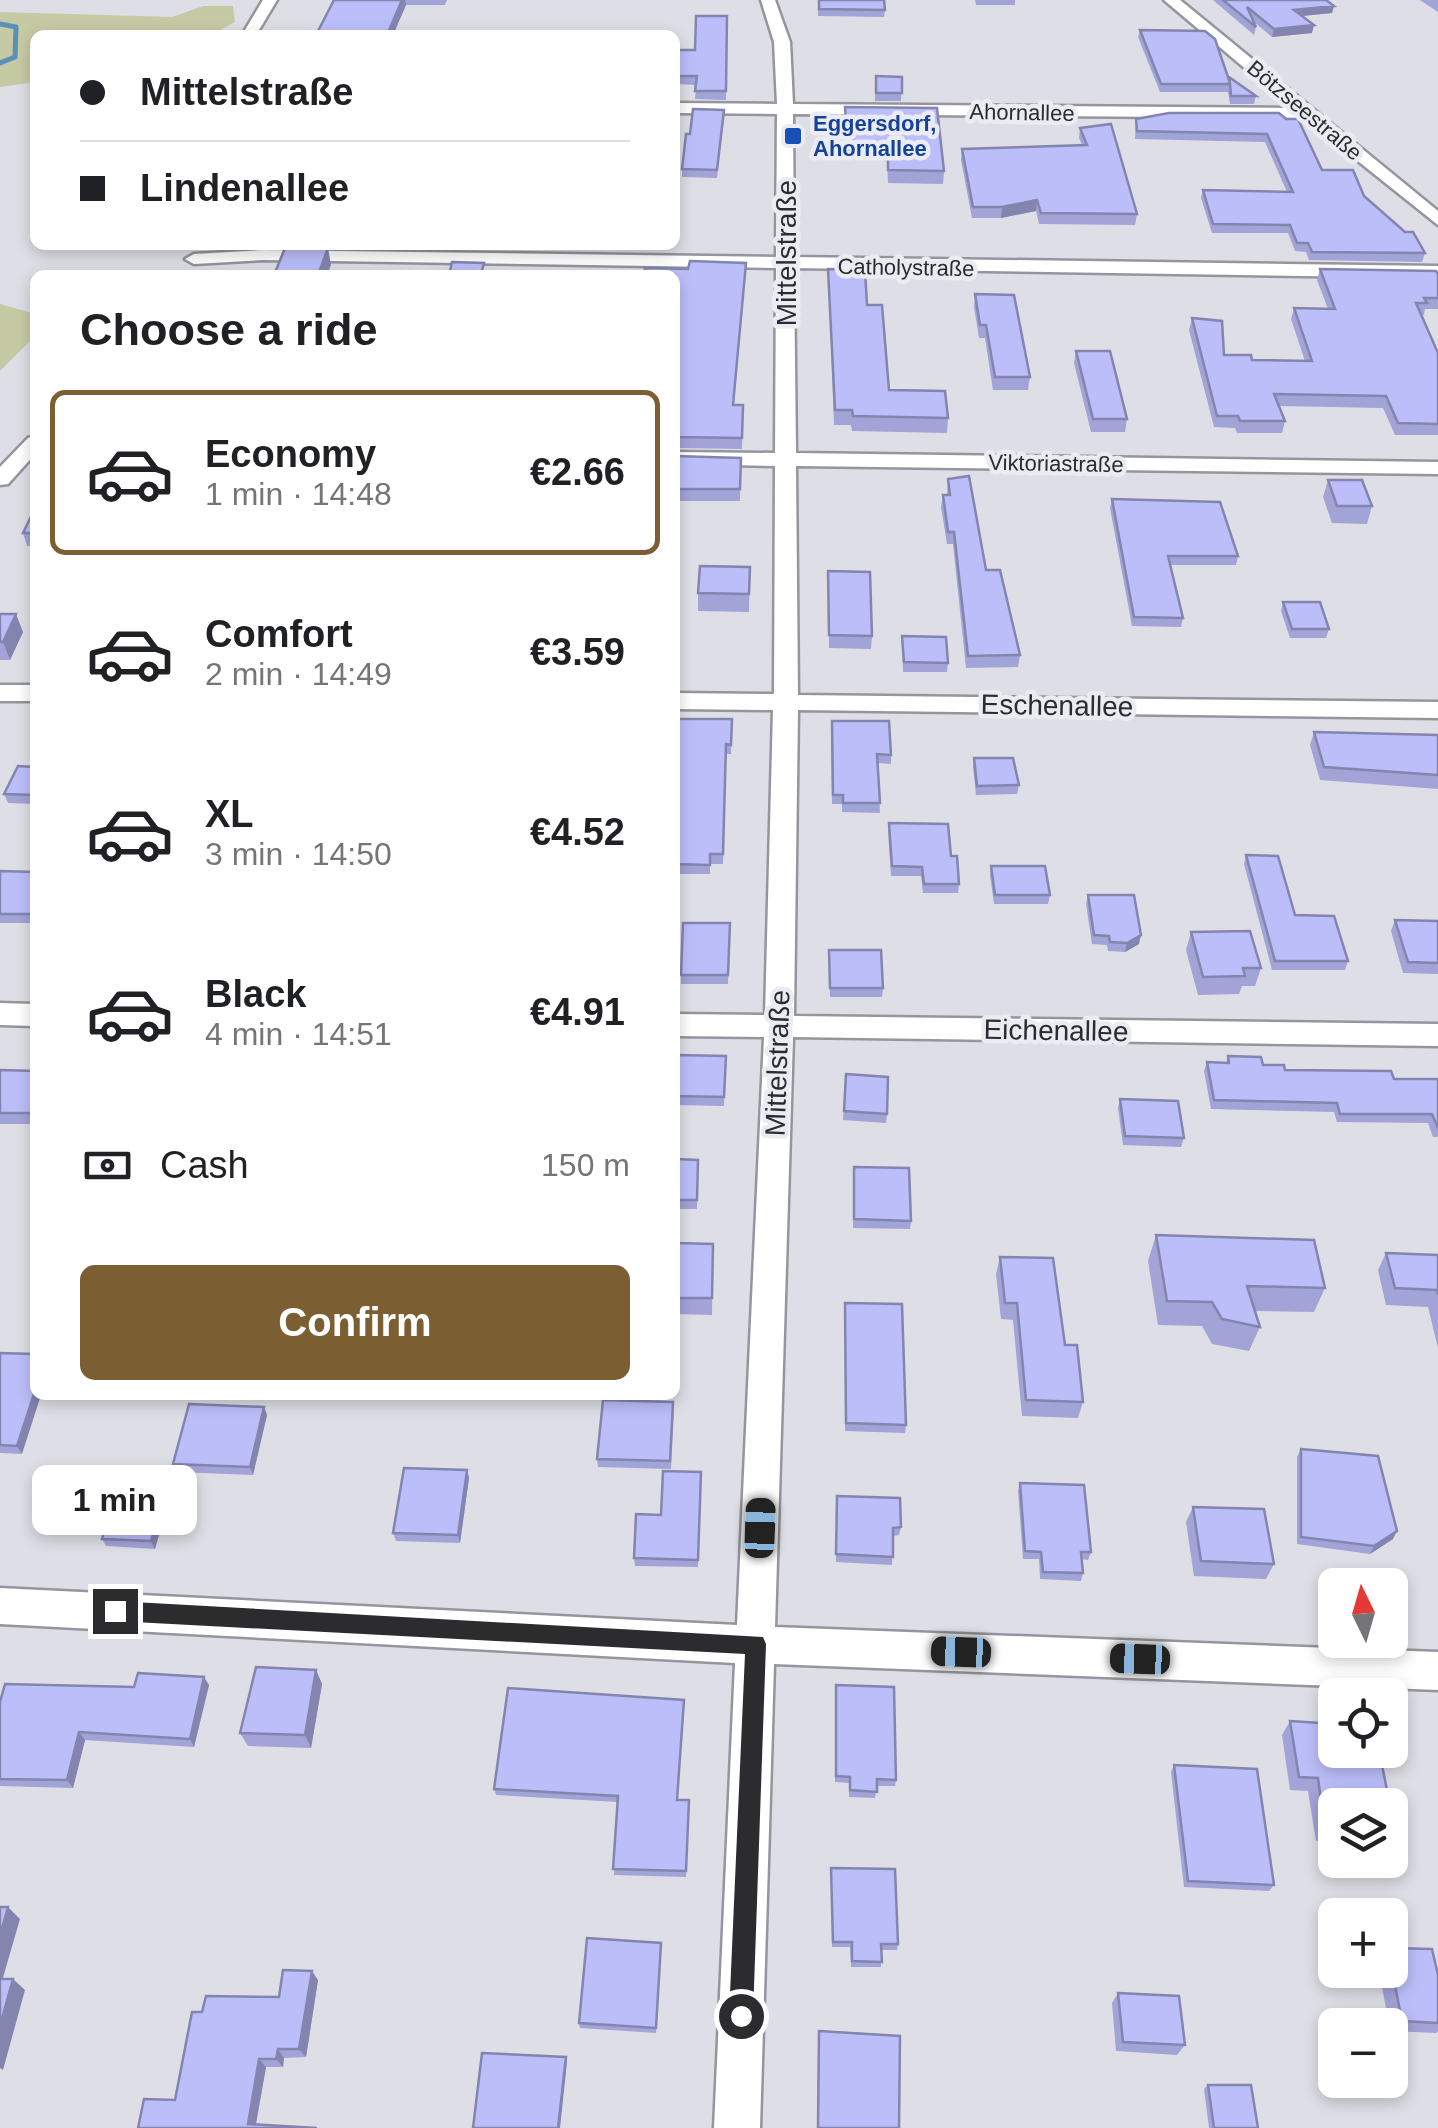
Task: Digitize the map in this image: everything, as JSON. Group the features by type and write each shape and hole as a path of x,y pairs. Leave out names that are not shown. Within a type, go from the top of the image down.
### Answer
{"street":[{"path":"253,30 270,0"},
{"name":"Mittelstraße","path":"736,2128 779,1026 786,702 785,110 782,42 768,0"},
{"name":"Bötzseestraße","path":"1171,0 1438,220"},
{"name":"Ahornallee","path":"680,108 1308,113"},
{"name":"Catholystraße","path":"193,260 263,254 1438,272"},
{"path":"0,480 30,449"},
{"name":"Viktoriastraße","path":"680,458 1438,468"},
{"path":"0,693 30,694"},
{"name":"Eschenallee","path":"680,701 1438,710"},
{"path":"0,1014 30,1015"},
{"name":"Eichenallee","path":"680,1024 1438,1035"},
{"path":"0,1606 756,1644 1438,1671"}],"green space":[{"path":"203,6 233,6 235,22 220,30 30,30 30,83 0,87 0,12 172,17"},
{"path":"0,304 30,313 30,341 0,371"}],"building":[{"path":"334,0 402,0 389,30 319,30"},
{"path":"819,0 884,0 885,10 819,9"},
{"path":"1223,0 1326,0 1334,6 1294,10 1314,25 1274,29 1247,7 1256,27"},
{"path":"696,16 727,16 726,91 695,91 697,76 680,76 680,50 695,50"},
{"path":"1140,30 1205,31 1215,39 1230,83 1229,77 1256,96 1231,96 1230,84 1161,84"},
{"path":"876,76 902,77 902,93 876,93"},
{"path":"845,107 937,108 944,171 888,170 888,147 848,147"},
{"path":"693,109 724,110 717,170 682,169"},
{"path":"1169,113 1279,113 1286,119 1298,119 1322,170 1353,170 1364,196 1405,232 1413,232 1425,253 1312,252 1308,243 1297,243 1290,225 1213,224 1203,190 1293,192 1267,134 1137,131 1136,119"},
{"path":"1111,124 1137,214 1041,213 1037,200 1002,207 973,207 962,149 1087,145 1080,128"},
{"path":"284,250 327,250 320,270 276,270"},
{"path":"690,261 746,263 733,405 743,405 742,438 680,437 680,270 645,270 688,269"},
{"path":"452,262 484,263 482,270 450,270"},
{"path":"828,269 865,270 867,305 882,305 889,390 945,391 948,418 853,416 852,410 835,410"},
{"path":"1320,269 1436,271 1438,298 1424,298 1427,303 1416,303 1438,353 1438,424 1398,423 1386,396 1274,394 1285,421 1240,421 1238,416 1217,416 1192,318 1222,321 1224,355 1251,355 1252,360 1312,361 1294,308 1335,309"},
{"path":"975,294 1014,295 1030,377 995,377 986,325 980,325"},
{"path":"1076,351 1110,351 1127,419 1093,419"},
{"path":"680,456 741,458 740,489 680,489"},
{"path":"969,476 986,570 1000,570 1020,655 968,656 954,532 948,532 943,495 950,495 948,479"},
{"path":"1328,480 1362,480 1372,506 1337,506"},
{"path":"1112,499 1220,502 1238,556 1168,556 1183,618 1134,617"},
{"path":"700,566 750,567 749,594 698,593"},
{"path":"828,571 870,572 872,636 829,635"},
{"path":"1283,602 1320,602 1329,629 1292,629"},
{"path":"0,614 16,614 3,642 0,642"},
{"path":"902,636 946,637 948,663 904,662"},
{"path":"680,719 732,719 731,745 726,744 723,854 710,854 710,865 680,864"},
{"path":"832,721 889,721 891,755 877,754 880,803 843,803 843,795 833,795"},
{"path":"1314,732 1438,735 1438,775 1324,767"},
{"path":"974,758 1013,758 1019,785 977,786"},
{"path":"18,766 30,767 30,795 4,794"},
{"path":"889,823 948,824 951,856 957,856 959,884 924,884 922,867 892,866"},
{"path":"1246,855 1278,856 1295,915 1334,916 1348,961 1275,961"},
{"path":"991,866 1045,866 1050,895 995,895"},
{"path":"0,871 30,872 30,914 0,914"},
{"path":"1088,895 1134,895 1141,935 1127,943 1110,942 1109,936 1094,935"},
{"path":"1395,920 1438,921 1438,963 1408,962"},
{"path":"683,923 730,923 728,975 681,975"},
{"path":"1250,931 1261,968 1243,968 1245,976 1203,977 1191,932"},
{"path":"829,950 881,950 883,988 830,988"},
{"path":"680,1055 726,1056 724,1097 680,1096"},
{"path":"1228,1056 1261,1057 1263,1065 1284,1065 1285,1070 1391,1071 1394,1079 1438,1079 1438,1128 1432,1114 1340,1114 1337,1103 1214,1100 1207,1062 1229,1063"},
{"path":"0,1070 30,1071 30,1113 0,1113"},
{"path":"846,1074 888,1077 887,1114 844,1111"},
{"path":"1120,1099 1178,1101 1184,1138 1125,1136"},
{"path":"680,1159 698,1160 697,1200 680,1200"},
{"path":"854,1167 909,1168 911,1221 854,1219"},
{"path":"1156,1235 1314,1240 1325,1288 1247,1286 1260,1327 1222,1319 1212,1302 1167,1301"},
{"path":"680,1243 713,1244 712,1298 680,1298"},
{"path":"1386,1253 1438,1255 1438,1295 1437,1290 1395,1288"},
{"path":"1000,1257 1053,1258 1065,1345 1077,1345 1083,1402 1026,1400 1017,1303 1005,1303"},
{"path":"845,1303 902,1304 906,1425 846,1423"},
{"path":"0,1353 30,1354 32,1400 17,1446 0,1445"},
{"path":"603,1400 673,1402 670,1461 597,1459"},
{"path":"189,1404 264,1407 250,1467 173,1464"},
{"path":"1301,1449 1378,1456 1397,1531 1374,1546 1301,1537"},
{"path":"404,1468 467,1470 458,1535 393,1533"},
{"path":"122,1471 170,1474 151,1541 102,1539"},
{"path":"663,1471 701,1472 698,1560 634,1558 636,1514 661,1515"},
{"path":"1020,1483 1084,1485 1091,1552 1081,1552 1083,1573 1043,1572 1041,1552 1025,1551"},
{"path":"837,1496 900,1498 901,1527 893,1528 893,1557 836,1554"},
{"path":"1193,1507 1264,1509 1274,1564 1201,1561"},
{"path":"256,1667 316,1670 305,1735 240,1733"},
{"path":"138,1673 204,1677 190,1739 79,1732 67,1780 0,1779 0,1702 5,1684 134,1687"},
{"path":"836,1685 894,1687 896,1780 877,1779 877,1792 850,1790 850,1777 836,1776"},
{"path":"508,1688 684,1700 677,1800 689,1800 686,1871 613,1869 618,1796 494,1789"},
{"path":"1290,1721 1318,1723 1318,1768 1383,1768 1387,1788 1319,1788 1318,1778 1299,1777"},
{"path":"1174,1765 1257,1769 1274,1885 1188,1881"},
{"path":"831,1868 895,1869 898,1944 881,1944 882,1962 852,1961 852,1942 833,1942"},
{"path":"0,1907 8,1907 0,1936"},
{"path":"587,1938 661,1943 656,2028 579,2023"},
{"path":"1408,1948 1432,1949 1438,1975 1438,2023 1408,2021 1408,2008 1399,2008 1396,1988 1408,1988"},
{"path":"283,1970 312,1971 299,2049 278,2049 276,2059 259,2059 248,2124 317,2128 138,2128 144,2099 175,2100 192,2012 202,2012 206,1996 279,1997"},
{"path":"0,1979 13,1979 0,2026"},
{"path":"1118,1993 1179,1996 1185,2045 1123,2042"},
{"path":"819,2031 900,2036 899,2128 818,2128"},
{"path":"482,2053 566,2057 558,2128 473,2128"},
{"path":"1208,2085 1251,2085 1258,2128 1214,2128"}],"waterway":[{"path":"0,24 16,27 15,57 0,63"}],"place":[{"name":"Eggersdorf, Ahornallee","path":"793,136"}],"route":[{"path":"115,1611 756,1644 741,2016"}]}
